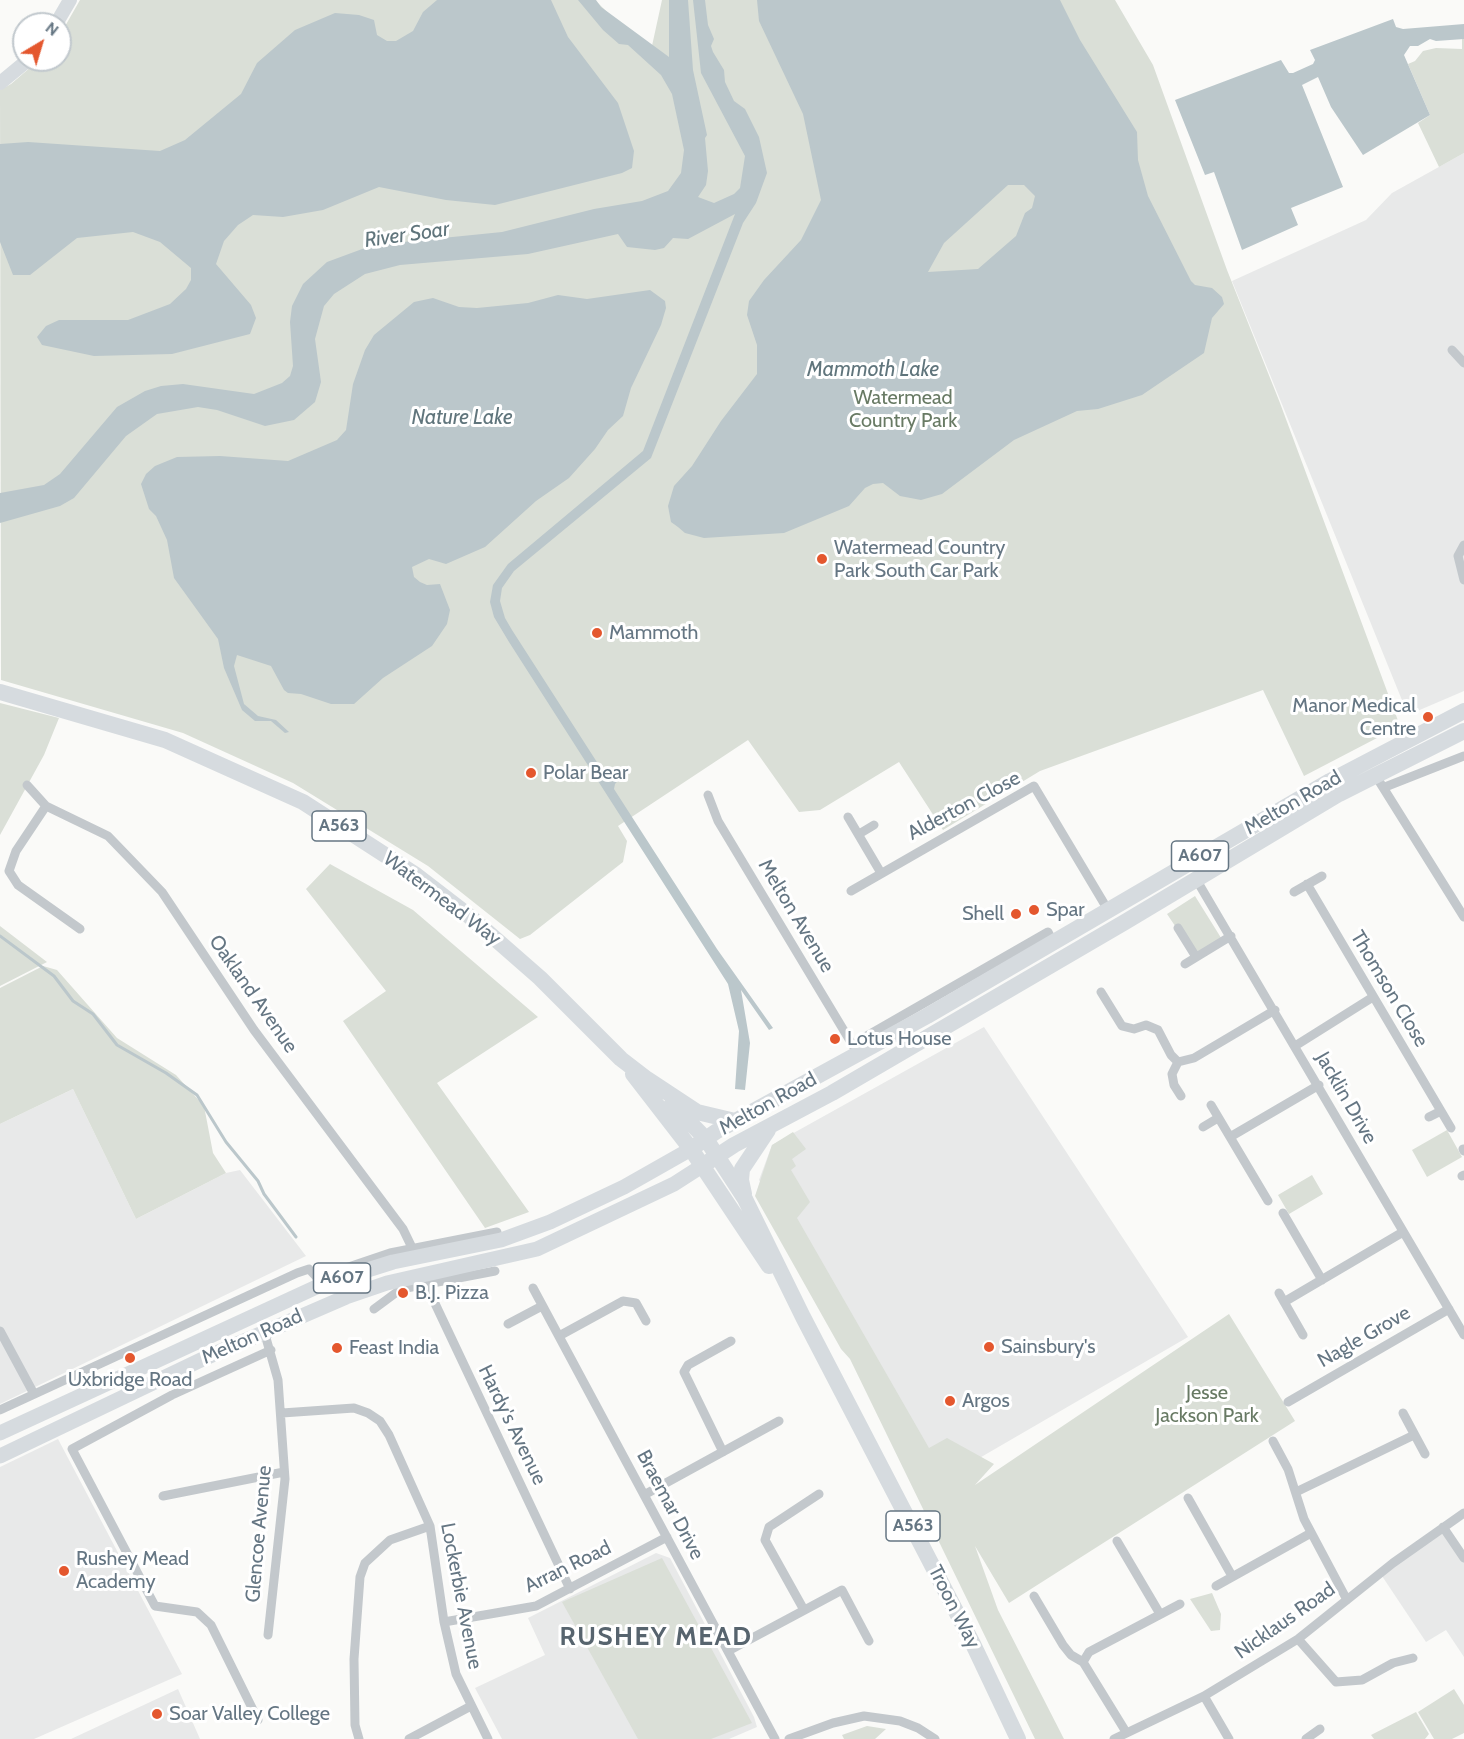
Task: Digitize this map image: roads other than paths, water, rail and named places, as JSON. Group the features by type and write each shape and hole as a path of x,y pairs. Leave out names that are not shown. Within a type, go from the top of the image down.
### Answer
{"highway":[{"name":"Watermead Way","path":"0,692 165,740 303,802 416,876 468,915 540,978 621,1059 702,1166"},
{"name":"Melton Road","path":"702,1166 773,1124 832,1093 942,1020 1048,967 1239,852 1376,774 1464,711"},
{"name":"Melton Road","path":"691,1149 735,1120 858,1054 893,1028 942,1020 1006,963 1053,942 1188,862 1464,731"},
{"name":"Melton Road","path":"1188,862 1200,863 1231,848 1239,852"},
{"path":"992,977 995,982 1003,984 1037,966 1048,967"},
{"name":"Watermead Way","path":"621,1059 697,1112 735,1120"},
{"name":"Watermead Way","path":"647,1079 706,1139 718,1155"},
{"name":"Melton Road","path":"745,1199 741,1180 742,1169 773,1124"},
{"name":"Troon Way","path":"718,1155 745,1199 803,1317 973,1644 1017,1739"},
{"name":"Troon Way","path":"702,1166 803,1317"}],"main road":[{"name":"Melton Road","path":"0,1433 146,1366 321,1281 393,1262 415,1253 499,1236 570,1213 624,1187 691,1149"},
{"name":"Melton Road","path":"0,1456 205,1358 346,1297 387,1283 424,1280 537,1249 674,1184 702,1166"},
{"path":"499,1236 507,1257"},
{"path":"146,1366 150,1373 154,1374 198,1354 205,1358"}],"street":[{"path":"0,83 13,72"},
{"path":"1452,350 1464,363"},
{"path":"1464,545 1458,556 1464,580"},
{"path":"1464,756 1376,774 1464,917"},
{"name":"Oakland Avenue","path":"27,785 46,806 108,836 162,892 254,1030 403,1229 415,1253"},
{"name":"Alderton Close","path":"851,891 1034,786 1108,910"},
{"name":"Melton Avenue","path":"708,795 718,821 858,1054"},
{"path":"46,806 16,851 9,871 18,885 80,929"},
{"path":"848,817 881,873"},
{"path":"859,834 874,825"},
{"path":"1294,892 1322,876"},
{"name":"Jacklin Drive","path":"1196,879 1463,1330"},
{"name":"Thomson Close","path":"1307,885 1451,1128"},
{"path":"1178,928 1196,957"},
{"path":"1185,964 1231,936"},
{"path":"865,1037 893,1028 1006,963"},
{"path":"1101,992 1111,999 1118,1021 1127,1029 1146,1025 1158,1030 1171,1055 1178,1062"},
{"path":"1295,1046 1373,997"},
{"path":"1181,1096 1174,1085 1172,1074 1178,1062 1194,1058 1275,1010"},
{"path":"1230,1137 1319,1085"},
{"path":"1210,1105 1265,1188 1268,1201"},
{"path":"1429,1117 1441,1111"},
{"path":"1203,1127 1218,1118"},
{"path":"1283,1213 1322,1280"},
{"path":"1280,1229 1289,1223"},
{"path":"1284,1302 1403,1232"},
{"name":"Melton Road","path":"0,1410 297,1273 309,1269 321,1281"},
{"path":"374,1309 401,1289 424,1280 495,1271"},
{"name":"Hardy's Avenue","path":"424,1280 570,1589"},
{"name":"Braemar Drive","path":"533,1288 775,1739"},
{"path":"1279,1293 1303,1335"},
{"path":"559,1336 623,1301 636,1303 646,1321"},
{"path":"508,1324 542,1306"},
{"name":"Nagle Grove","path":"1288,1402 1300,1400 1449,1309"},
{"path":"0,1331 34,1394"},
{"name":"Glencoe Avenue","path":"264,1331 278,1380 282,1413 284,1472 268,1635"},
{"path":"723,1452 686,1380 684,1371 688,1365 731,1341"},
{"path":"258,1720 211,1625 197,1612 156,1606 72,1449 172,1395 271,1350"},
{"name":"Lockerbie Avenue","path":"282,1413 354,1408 380,1421 430,1526 444,1622 456,1674 489,1739"},
{"path":"1402,1413 1425,1454"},
{"path":"644,1495 779,1421"},
{"path":"1296,1492 1414,1435"},
{"path":"1273,1441 1311,1533 1347,1600"},
{"path":"163,1496 284,1472"},
{"path":"804,1610 765,1540 769,1527 819,1494"},
{"path":"1188,1498 1198,1508 1232,1576"},
{"name":"Nicklaus Road","path":"1114,1739 1204,1696 1298,1638 1464,1513"},
{"path":"359,1739 355,1725 354,1659 360,1577 365,1563 390,1540 430,1526"},
{"path":"1443,1527 1464,1558"},
{"path":"1216,1586 1311,1533"},
{"name":"Arran Road","path":"444,1622 536,1606 667,1538"},
{"path":"1116,1541 1160,1614"},
{"path":"728,1651 842,1590 869,1641"},
{"path":"1034,1596 1063,1645 1071,1655 1083,1662 1126,1732"},
{"path":"1040,1608 1050,1602"},
{"path":"1083,1662 1089,1652 1180,1604"},
{"path":"1298,1638 1336,1682 1362,1680 1393,1663 1413,1658"},
{"path":"1204,1696 1229,1739"},
{"path":"409,1739 471,1706"},
{"path":"789,1739 833,1723 864,1716 900,1721 918,1728 935,1739"},
{"path":"1306,1739 1320,1729"}],"water":[{"path":"437,0 551,0 568,37 618,103 634,151 632,168 622,173 495,205 446,200 379,187 323,210 283,217 253,215 238,225 224,241 216,264 251,305 256,318 250,334 172,354 94,356 42,345 37,337 46,326 59,320 128,320 170,304 186,289 191,280 191,268 160,242 133,232 77,238 30,275 13,275 0,242 0,144 28,142 160,151 185,140 241,94 257,63 295,30 335,13 359,15 374,20 377,35 387,41 396,41 413,31 423,12"},
{"path":"578,0 596,0 601,7 669,57 669,0 688,0 693,70 707,135 705,138 708,171 706,185 698,197 714,203 734,194 740,188 745,156 701,73 693,0 705,0 708,25 714,39 711,46 713,52 724,70 725,82 734,101 745,109 759,137 767,173 756,203 743,223 651,458 514,571 502,588 500,601 505,618 512,630 602,770 622,767 626,772 615,784 614,789 717,949 773,1028 769,1030 741,990 750,1043 745,1090 735,1089 739,1031 728,984 509,642 494,617 490,602 493,585 508,564 643,451 735,214 688,239 673,238 664,248 655,250 627,247 618,234 528,254 400,265 365,274 334,294 324,306 315,339 321,382 315,402 294,420 265,426 217,410 198,407 157,414 126,436 74,498 60,506 0,523 0,493 44,485 60,474 117,407 145,391 161,386 183,384 254,394 282,383 290,376 293,366 290,322 292,306 303,284 327,262 373,245 502,232 594,209 642,201 668,191 681,173 684,150 672,94 661,75 628,45 619,44 603,30"},
{"name":"Mammoth Lake","path":"757,0 1060,0 1080,40 1137,132 1138,160 1148,196 1191,281 1195,285 1212,288 1222,297 1224,304 1212,318 1204,353 1142,395 1098,409 1077,411 1014,440 942,494 921,500 900,496 883,483 873,484 865,488 849,506 784,533 704,538 685,533 671,522 668,506 674,486 692,466 721,421 757,374 757,345 747,315 749,301 764,280 801,240 821,200 803,114 759,21","holes":["1008,185 1024,185 1035,196 1032,208 1025,213 1016,236 978,269 928,272 944,243"]},
{"path":"1393,19 1396,27 1403,29 1464,24 1464,39 1436,41 1430,39 1418,46 1410,46 1404,55 1430,115 1363,155 1331,107 1318,77 1302,85 1343,187 1291,208 1298,225 1242,250 1214,172 1205,175 1175,100 1281,60 1289,73 1293,73 1313,64 1315,60 1310,50"},
{"name":"Nature Lake","path":"650,290 665,301 666,308 661,325 631,388 623,416 608,430 595,449 569,478 536,501 485,547 446,564 429,559 412,567 414,577 420,582 427,585 440,584 450,610 447,624 432,646 383,678 354,704 331,704 301,694 288,693 271,666 237,655 234,666 244,704 258,716 276,720 289,732 285,733 271,721 255,721 242,710 224,668 218,639 174,578 167,540 156,516 149,509 141,484 146,474 155,466 177,457 220,456 288,461 337,440 346,430 353,384 365,350 374,335 414,302 433,298 459,307 477,308 528,303 558,295 587,299"}],"waterway":[{"path":"0,936 54,976 73,1001 93,1014 117,1045 166,1073 197,1095 226,1142 258,1181 264,1194 296,1237"}],"place":[{"name":"Watermead Country Park South Car Park","path":"822,559"},
{"name":"Mammoth","path":"597,633"},
{"name":"Manor Medical Centre","path":"1428,717"},
{"name":"Polar Bear","path":"531,773"},
{"name":"Spar","path":"1034,910"},
{"name":"Shell","path":"1016,914"},
{"name":"Lotus House","path":"835,1039"},
{"name":"B.J. Pizza","path":"403,1293"},
{"name":"Sainsbury's","path":"989,1347"},
{"name":"Feast India","path":"337,1348"},
{"name":"Uxbridge Road","path":"130,1358"},
{"name":"Argos","path":"950,1401"},
{"name":"Rushey Mead Academy","path":"64,1571"},
{"name":"Soar Valley College","path":"157,1714"}],"district":[{"name":"RUSHEY MEAD","path":"656,1637"}],"water label":[{"name":"River Soar","path":"407,235"}],"park label":[{"name":"Watermead Country Park","path":"903,410"},
{"name":"Jesse Jackson Park","path":"1207,1404"}]}
